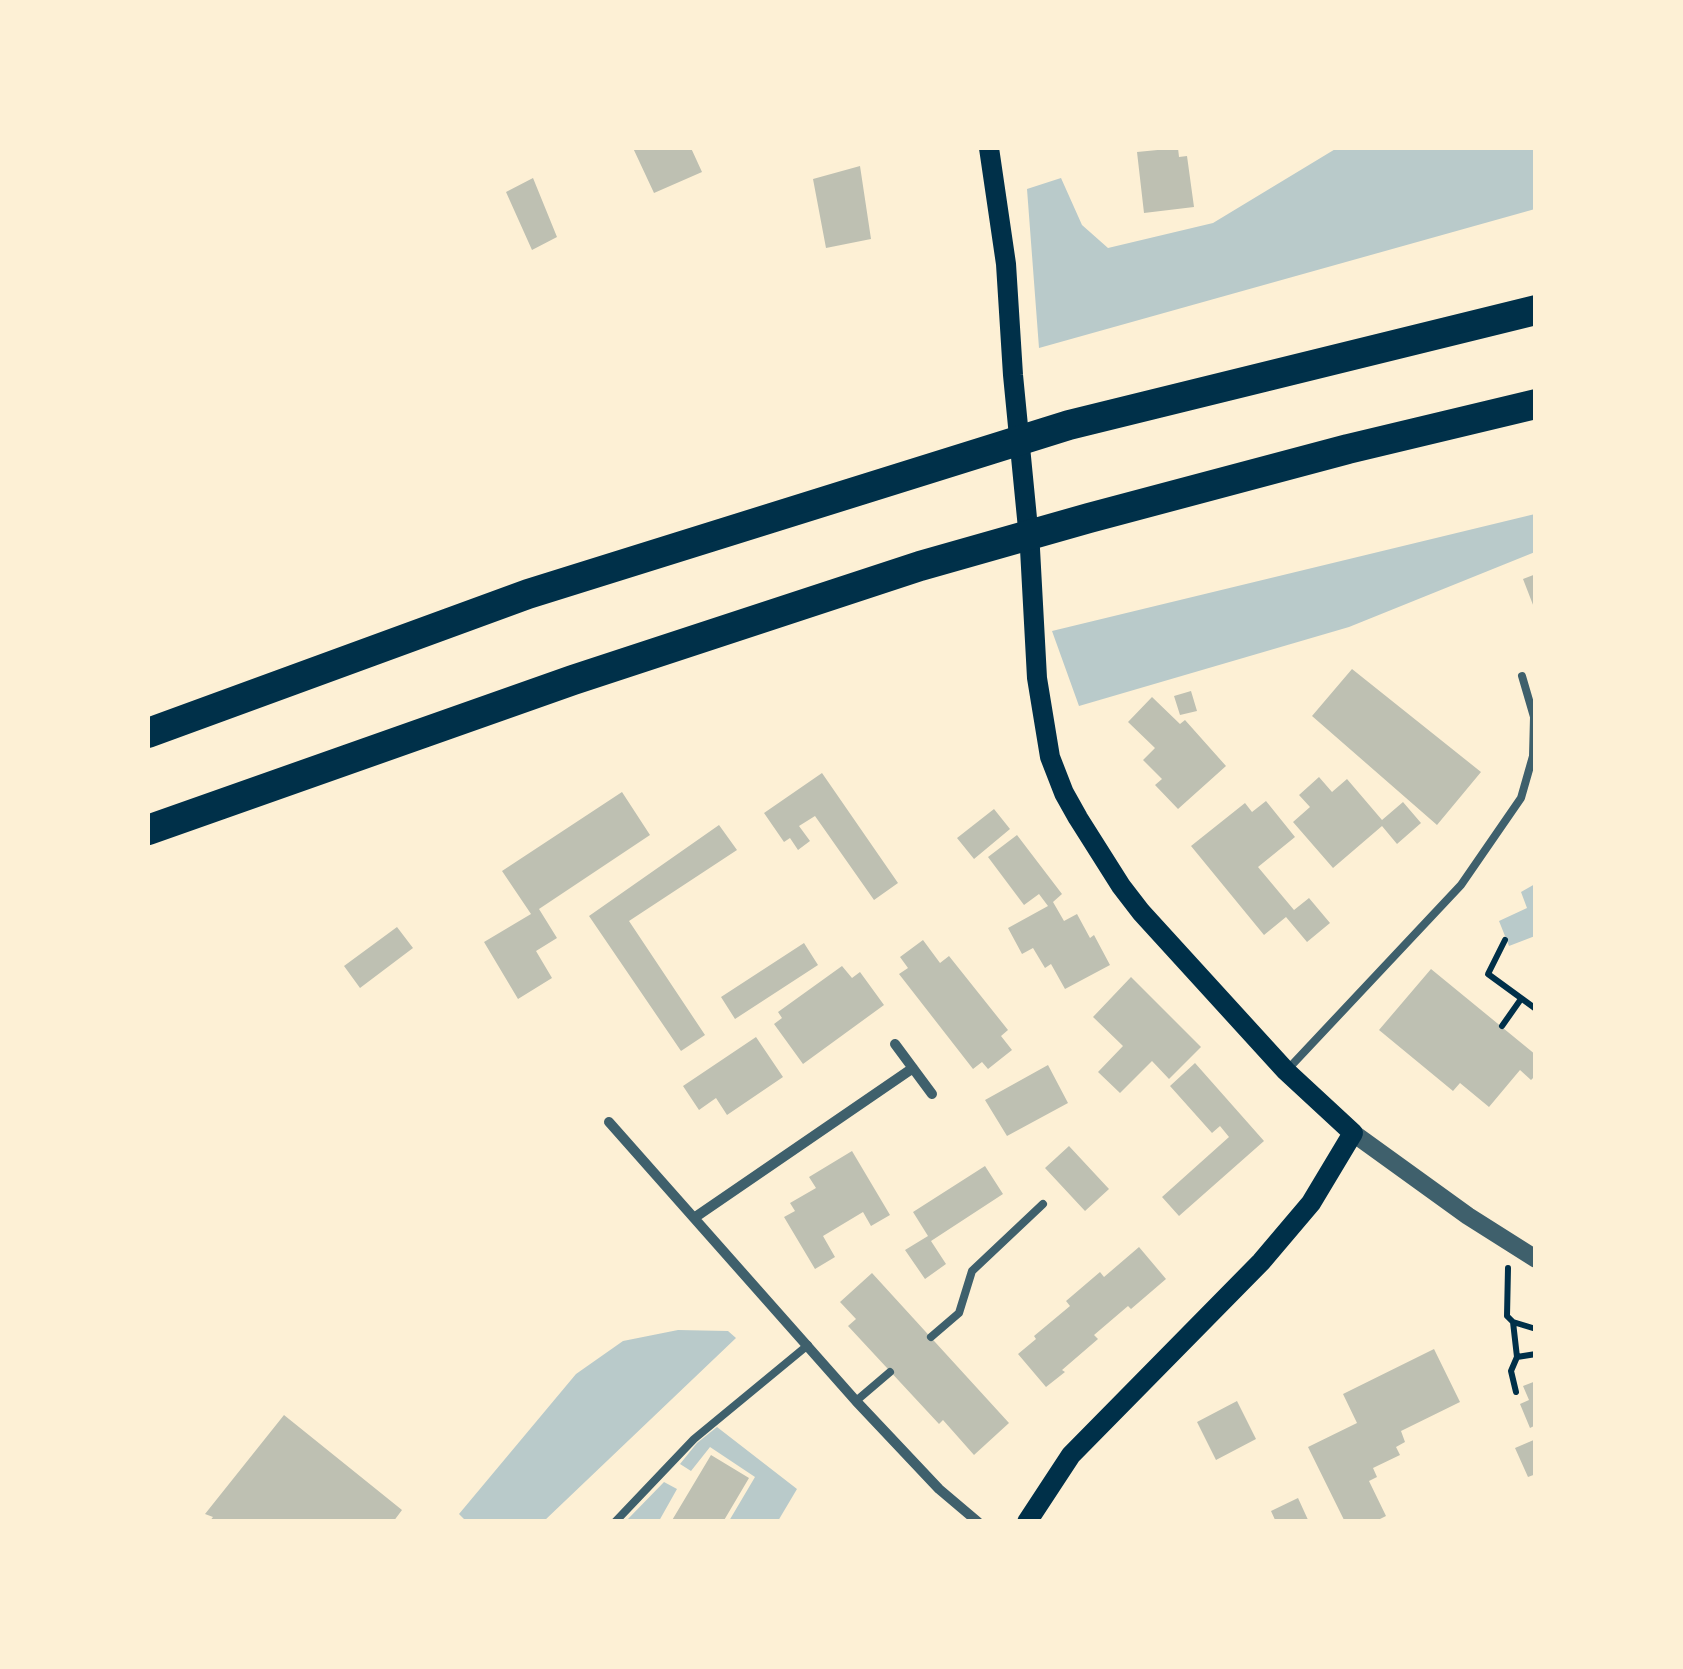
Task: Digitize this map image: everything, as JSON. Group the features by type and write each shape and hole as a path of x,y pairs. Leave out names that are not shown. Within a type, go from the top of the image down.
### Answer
{"highway":[{"path":"148,733 528,594 1069,424 1536,310"},
{"path":"148,830 573,680 920,566 1348,449 1536,404"}],"main road":[{"path":"989,148 1006,264 1037,678 1050,757 1064,793 1120,886 1286,1071 1354,1134 1311,1202 1261,1262 1072,1455 1028,1522"}],"street":[{"path":"895,1044 932,1094"},
{"path":"694,1218 913,1068"},
{"path":"609,1122 856,1401 940,1489 978,1522"},
{"path":"1354,1134 1468,1216 1536,1259"}],"lane":[{"path":"1286,1071 1461,885 1521,798 1533,756 1534,735 1534,717 1522,676"},
{"path":"931,1337 960,1313 972,1271 1043,1204"},
{"path":"616,1522 694,1439 808,1345"},
{"path":"856,1401 890,1372"}],"path":[{"path":"1506,940 1488,974 1536,1008"},
{"path":"1502,1026 1521,998"},
{"path":"1509,1242 1507,1316 1513,1322 1536,1329"},
{"path":"1513,1322 1517,1358 1511,1370 1516,1392"},
{"path":"1517,1358 1536,1354"}],"shaded area":[{"path":"1337,148 1535,148 1535,209 1039,348 1027,189 1061,178 1082,225 1108,248 1213,223"},
{"path":"1535,514 1535,552 1349,627 1079,706 1052,631"},
{"path":"1535,884 1535,936 1509,946 1499,921 1527,908 1521,892"},
{"path":"678,1330 728,1331 736,1338 544,1521 466,1521 459,1514 576,1374 623,1341"},
{"path":"717,1427 797,1489 778,1521 729,1521 755,1477 710,1447 691,1471 680,1464"},
{"path":"664,1482 677,1489 659,1521 626,1521"}],"building":[{"path":"633,148 691,148 702,172 654,193"},
{"path":"1178,148 1179,157 1187,156 1194,207 1144,213 1137,152"},
{"path":"860,166 871,239 826,248 813,179"},
{"path":"533,178 557,237 532,250 506,192"},
{"path":"1536,574 1536,610 1535,610 1523,579"},
{"path":"1352,669 1481,772 1437,825 1312,716"},
{"path":"1191,691 1197,711 1180,715 1174,696"},
{"path":"1152,697 1180,724 1185,720 1226,766 1178,809 1155,785 1162,779 1143,760 1155,748 1128,722"},
{"path":"822,773 898,883 874,900 815,816 799,826 810,841 798,850 790,838 784,842 764,813"},
{"path":"1319,777 1332,792 1347,779 1382,820 1403,802 1421,823 1397,844 1382,826 1333,868 1293,822 1310,807 1299,795"},
{"path":"622,792 650,835 539,909 557,938 536,951 552,978 518,999 484,942 531,914 502,871"},
{"path":"1266,801 1295,837 1258,867 1294,910 1309,898 1330,923 1307,942 1286,917 1264,935 1191,846 1245,803 1252,812"},
{"path":"994,809 1010,829 974,859 957,838"},
{"path":"719,825 737,850 629,921 705,1035 681,1051 589,916"},
{"path":"1017,835 1062,894 1053,902 1064,921 1077,914 1110,965 1065,989 1051,964 1045,968 1033,948 1022,954 1008,928 1048,906 1039,894 1024,905 988,857"},
{"path":"397,927 413,948 360,988 344,966"},
{"path":"923,940 940,963 949,956 1008,1030 1001,1036 1012,1050 988,1069 982,1062 973,1069 899,974 908,968 900,957"},
{"path":"804,943 818,965 735,1019 721,997"},
{"path":"842,966 852,978 860,972 884,1005 803,1064 774,1024 782,1018 778,1012"},
{"path":"1431,969 1536,1055 1536,1075 1531,1080 1520,1070 1489,1107 1460,1083 1453,1091 1379,1030"},
{"path":"1131,977 1201,1047 1169,1079 1152,1061 1120,1093 1098,1072 1123,1046 1093,1017"},
{"path":"756,1037 783,1077 727,1115 716,1098 699,1110 683,1086"},
{"path":"1195,1063 1264,1141 1179,1216 1162,1197 1229,1137 1220,1126 1212,1133 1170,1086"},
{"path":"1048,1065 1068,1103 1007,1136 985,1100"},
{"path":"1069,1146 1109,1189 1085,1211 1045,1168"},
{"path":"852,1151 890,1215 871,1226 863,1212 823,1236 835,1257 815,1269 784,1217 795,1211 790,1203 816,1188 809,1177"},
{"path":"985,1166 1003,1194 931,1241 946,1264 925,1279 905,1250 928,1236 913,1212"},
{"path":"1139,1247 1166,1279 1094,1335 1098,1339 1046,1387 1018,1354 1070,1306 1066,1301 1100,1272 1104,1277"},
{"path":"872,1273 1009,1423 974,1455 943,1420 939,1424 848,1326 856,1319 840,1302"},
{"path":"1434,1349 1460,1402 1401,1431 1405,1442 1396,1447 1400,1455 1373,1468 1377,1477 1369,1481 1386,1516 1374,1522 1345,1522 1308,1447 1357,1423 1343,1394"},
{"path":"1536,1381 1536,1425 1530,1428 1520,1404 1529,1400 1523,1386"},
{"path":"1237,1401 1256,1439 1216,1460 1197,1422"},
{"path":"284,1415 402,1510 393,1522 209,1522 213,1517 205,1514"},
{"path":"1536,1439 1536,1474 1528,1477 1515,1448"},
{"path":"711,1455 749,1478 723,1522 671,1522"},
{"path":"1298,1498 1309,1522 1276,1522 1271,1511"}]}
